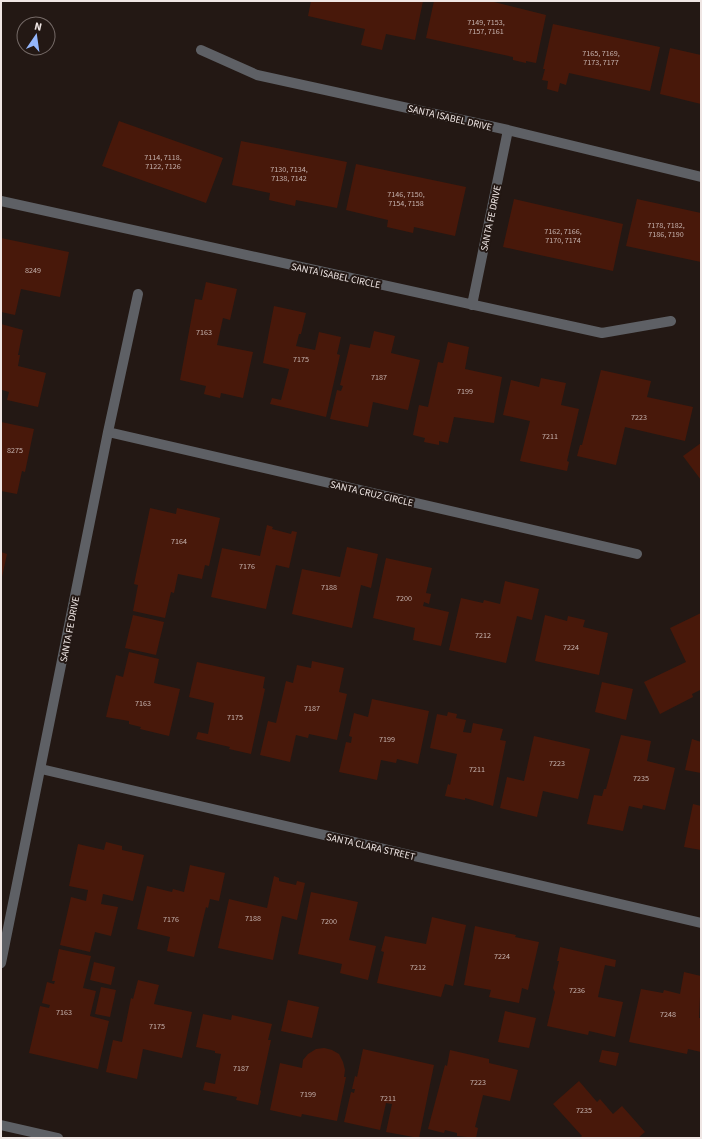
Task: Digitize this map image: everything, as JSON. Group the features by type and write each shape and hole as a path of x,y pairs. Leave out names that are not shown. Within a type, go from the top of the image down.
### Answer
{"street":[{"name":"SANTA ISABEL DRIVE","path":"201,50 257,75 508,130 701,177"},
{"name":"SANTA FE DRIVE","path":"472,305 508,130"},
{"name":"SANTA ISABEL CIRCLE","path":"1,201 602,333 671,321"},
{"name":"SANTA FE DRIVE","path":"1,963 108,432 138,294"},
{"name":"SANTA CRUZ CIRCLE","path":"108,432 637,554"},
{"name":"SANTA CLARA STREET","path":"41,770 701,923"},
{"path":"1,1125 58,1138"}],"building":[{"path":"311,1 423,1 415,40 386,34 382,50 361,45 365,29 308,16"},
{"path":"434,1 490,1 546,15 536,63 526,61 526,63 513,60 513,57 426,38"},
{"path":"553,24 660,47 650,91 569,73 566,85 560,83 558,92 547,89 548,81 542,80 545,69 543,69"},
{"path":"670,48 701,55 701,104 660,94"},
{"path":"119,121 223,158 206,203 102,166"},
{"path":"241,141 347,162 337,208 296,200 295,206 269,200 270,193 232,185"},
{"path":"356,164 466,187 455,236 414,227 413,233 387,227 388,220 346,210"},
{"path":"514,199 623,224 613,271 503,247"},
{"path":"637,199 701,213 701,262 626,246"},
{"path":"1,238 69,252 60,297 21,289 15,315 1,312"},
{"path":"206,282 237,289 230,320 223,318 217,345 253,352 243,398 221,393 220,398 204,394 206,386 180,380 195,299 202,300"},
{"path":"274,306 306,313 301,334 299,334 296,346 315,350 319,332 341,337 337,354 340,355 326,417 270,404 272,398 281,400 289,369 263,363"},
{"path":"1,324 23,330 18,355 20,355 18,366 46,373 38,407 7,400 9,392 2,390"},
{"path":"374,331 395,336 391,353 420,360 408,410 373,402 368,427 330,419 337,390 341,391 343,386 340,385 350,344 370,348"},
{"path":"448,342 469,347 465,369 502,377 494,423 454,417 448,443 439,441 439,445 424,442 425,438 413,435 419,405 428,407 438,362 443,363"},
{"path":"601,370 651,381 647,397 693,407 685,441 625,427 616,465 577,456 580,445 582,445"},
{"path":"541,378 566,383 561,405 579,409 567,461 569,462 567,471 520,461 530,421 503,415 511,380 539,387"},
{"path":"1,422 34,429 25,472 22,471 17,494 1,491"},
{"path":"701,443 701,480 683,456"},
{"path":"150,508 176,514 177,508 220,518 209,566 205,565 202,579 178,574 174,593 171,592 165,618 133,611 138,585 134,584"},
{"path":"267,525 273,527 272,529 291,534 292,531 297,532 289,568 276,565 266,609 211,597 222,548 260,556"},
{"path":"347,547 378,554 371,588 361,585 352,628 292,614 302,569 340,577"},
{"path":"1,552 7,554 2,577 1,577"},
{"path":"386,558 432,568 426,593 431,594 429,604 424,602 423,606 449,612 441,646 413,640 415,628 373,618"},
{"path":"505,581 539,589 532,620 517,616 506,663 449,650 461,598 483,603 484,600 500,604"},
{"path":"701,613 701,693 700,690 692,694 693,697 660,714 644,682 686,662 670,628"},
{"path":"133,615 164,622 156,655 125,648"},
{"path":"545,615 567,621 568,616 585,620 583,627 608,633 599,675 535,661"},
{"path":"129,652 159,659 154,683 180,689 169,736 140,729 141,727 129,724 129,721 106,717 116,675 123,677"},
{"path":"312,661 344,668 339,692 347,694 337,740 309,734 308,738 296,735 290,762 260,755 268,721 276,723 286,681 293,683 297,665 311,668"},
{"path":"197,662 265,677 263,688 265,689 251,754 229,749 230,747 196,739 198,732 208,734 214,703 189,697"},
{"path":"602,682 633,689 626,720 595,712"},
{"path":"372,699 429,711 418,764 397,759 396,763 381,760 377,780 339,772 346,742 351,743 352,737 349,736 354,713 368,717"},
{"path":"448,712 457,714 456,718 466,720 463,732 471,733 473,723 503,729 500,740 506,741 493,806 465,798 465,800 445,796 448,784 450,785 457,754 430,748 437,714 447,716"},
{"path":"621,735 651,741 647,761 675,768 665,810 643,805 642,809 629,806 623,831 587,824 594,795 602,796 604,789 606,789"},
{"path":"534,736 590,749 578,799 543,791 537,817 500,808 507,777 524,781"},
{"path":"692,739 701,742 701,773 685,770"},
{"path":"693,804 701,806 701,850 684,847"},
{"path":"106,842 122,846 122,850 144,855 133,901 103,894 101,904 118,907 111,936 95,932 90,952 60,945 71,897 86,901 88,890 69,886 78,844 104,850"},
{"path":"190,865 225,873 219,901 210,899 208,908 206,907 194,957 167,951 170,937 137,929 147,886 172,892 173,889 184,892"},
{"path":"274,876 279,878 279,881 296,885 297,881 305,883 297,920 282,916 273,960 218,948 229,899 267,908"},
{"path":"311,892 358,902 349,940 376,946 368,980 340,973 342,964 298,954"},
{"path":"432,917 466,925 453,986 445,984 441,997 377,983 384,952 381,951 385,936 426,944"},
{"path":"475,926 516,935 515,937 539,942 528,990 522,988 519,1003 489,997 491,990 464,985"},
{"path":"560,947 616,960 615,967 605,965 598,997 623,1002 615,1037 589,1031 588,1035 547,1026 555,992 553,988 559,961 557,961"},
{"path":"59,949 91,956 83,988 96,991 90,1016 109,1021 98,1069 29,1053 40,1006 49,1008 50,1005 42,1003 47,982 54,984 55,981 52,981"},
{"path":"94,962 115,967 111,985 90,980"},
{"path":"684,972 701,976 699,1018 701,1018 701,1052 688,1049 687,1054 629,1042 641,989 663,993 664,990 680,994"},
{"path":"138,980 159,985 154,1004 192,1012 182,1058 143,1049 137,1079 106,1072 113,1040 122,1042 131,998 133,999"},
{"path":"101,987 116,990 110,1017 95,1014"},
{"path":"288,1000 319,1007 312,1038 281,1031"},
{"path":"505,1011 536,1018 529,1048 498,1042"},
{"path":"203,1014 231,1020 232,1015 272,1024 268,1040 271,1040 258,1105 236,1100 237,1097 203,1090 205,1082 215,1084 221,1054 215,1053 215,1051 196,1047"},
{"path":"324,1048 339,1054 345,1070 344,1077 346,1077 337,1121 302,1114 301,1117 270,1110 280,1063 302,1068 303,1060 308,1054 316,1049"},
{"path":"363,1049 434,1065 419,1138 386,1132 392,1104 386,1103 380,1130 344,1122 351,1092 354,1093 355,1089 352,1089 355,1076 357,1077"},
{"path":"450,1050 489,1059 489,1063 518,1070 510,1101 483,1095 475,1127 478,1128 476,1138 457,1136 457,1133 445,1130 444,1133 428,1129 445,1065 447,1066"},
{"path":"602,1050 619,1053 616,1066 599,1062"},
{"path":"579,1081 597,1102 600,1099 613,1114 622,1106 645,1132 638,1138 580,1138 582,1136 553,1104"}]}
